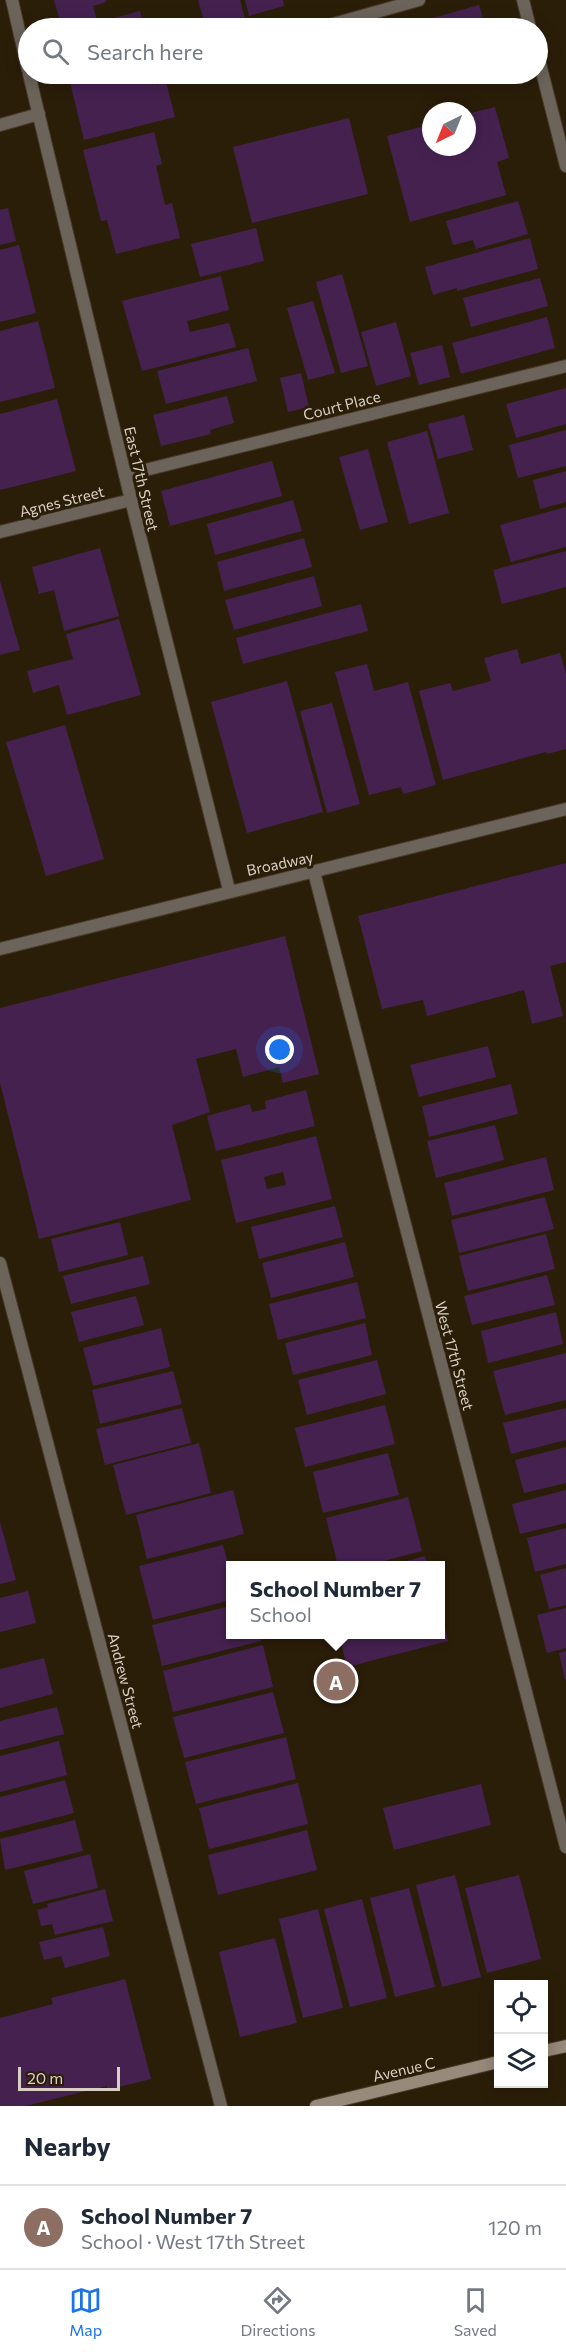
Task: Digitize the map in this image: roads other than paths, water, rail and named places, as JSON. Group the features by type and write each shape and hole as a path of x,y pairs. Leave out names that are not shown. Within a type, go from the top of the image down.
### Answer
{"main road":[{"path":"548,2051 566,2046"},
{"name":"Avenue C","path":"316,2106 494,2063"}],"street":[{"name":"East 17th Street","path":"12,0 18,25"},
{"path":"355,18 419,0"},
{"path":"523,0 528,18"},
{"name":"East 17th Street","path":"32,84 131,500 229,890"},
{"path":"544,84 566,166"},
{"path":"0,125 39,114"},
{"name":"Court Place","path":"125,475 566,366"},
{"name":"Agnes Street","path":"0,532 131,500"},
{"name":"Broadway","path":"0,949 229,890 314,872 566,808"},
{"name":"West 17th Street","path":"314,872 566,1847"},
{"name":"Andrew Street","path":"0,1263 220,2106"}],"place":[{"name":"School Number 7","path":"336,1681"}]}
